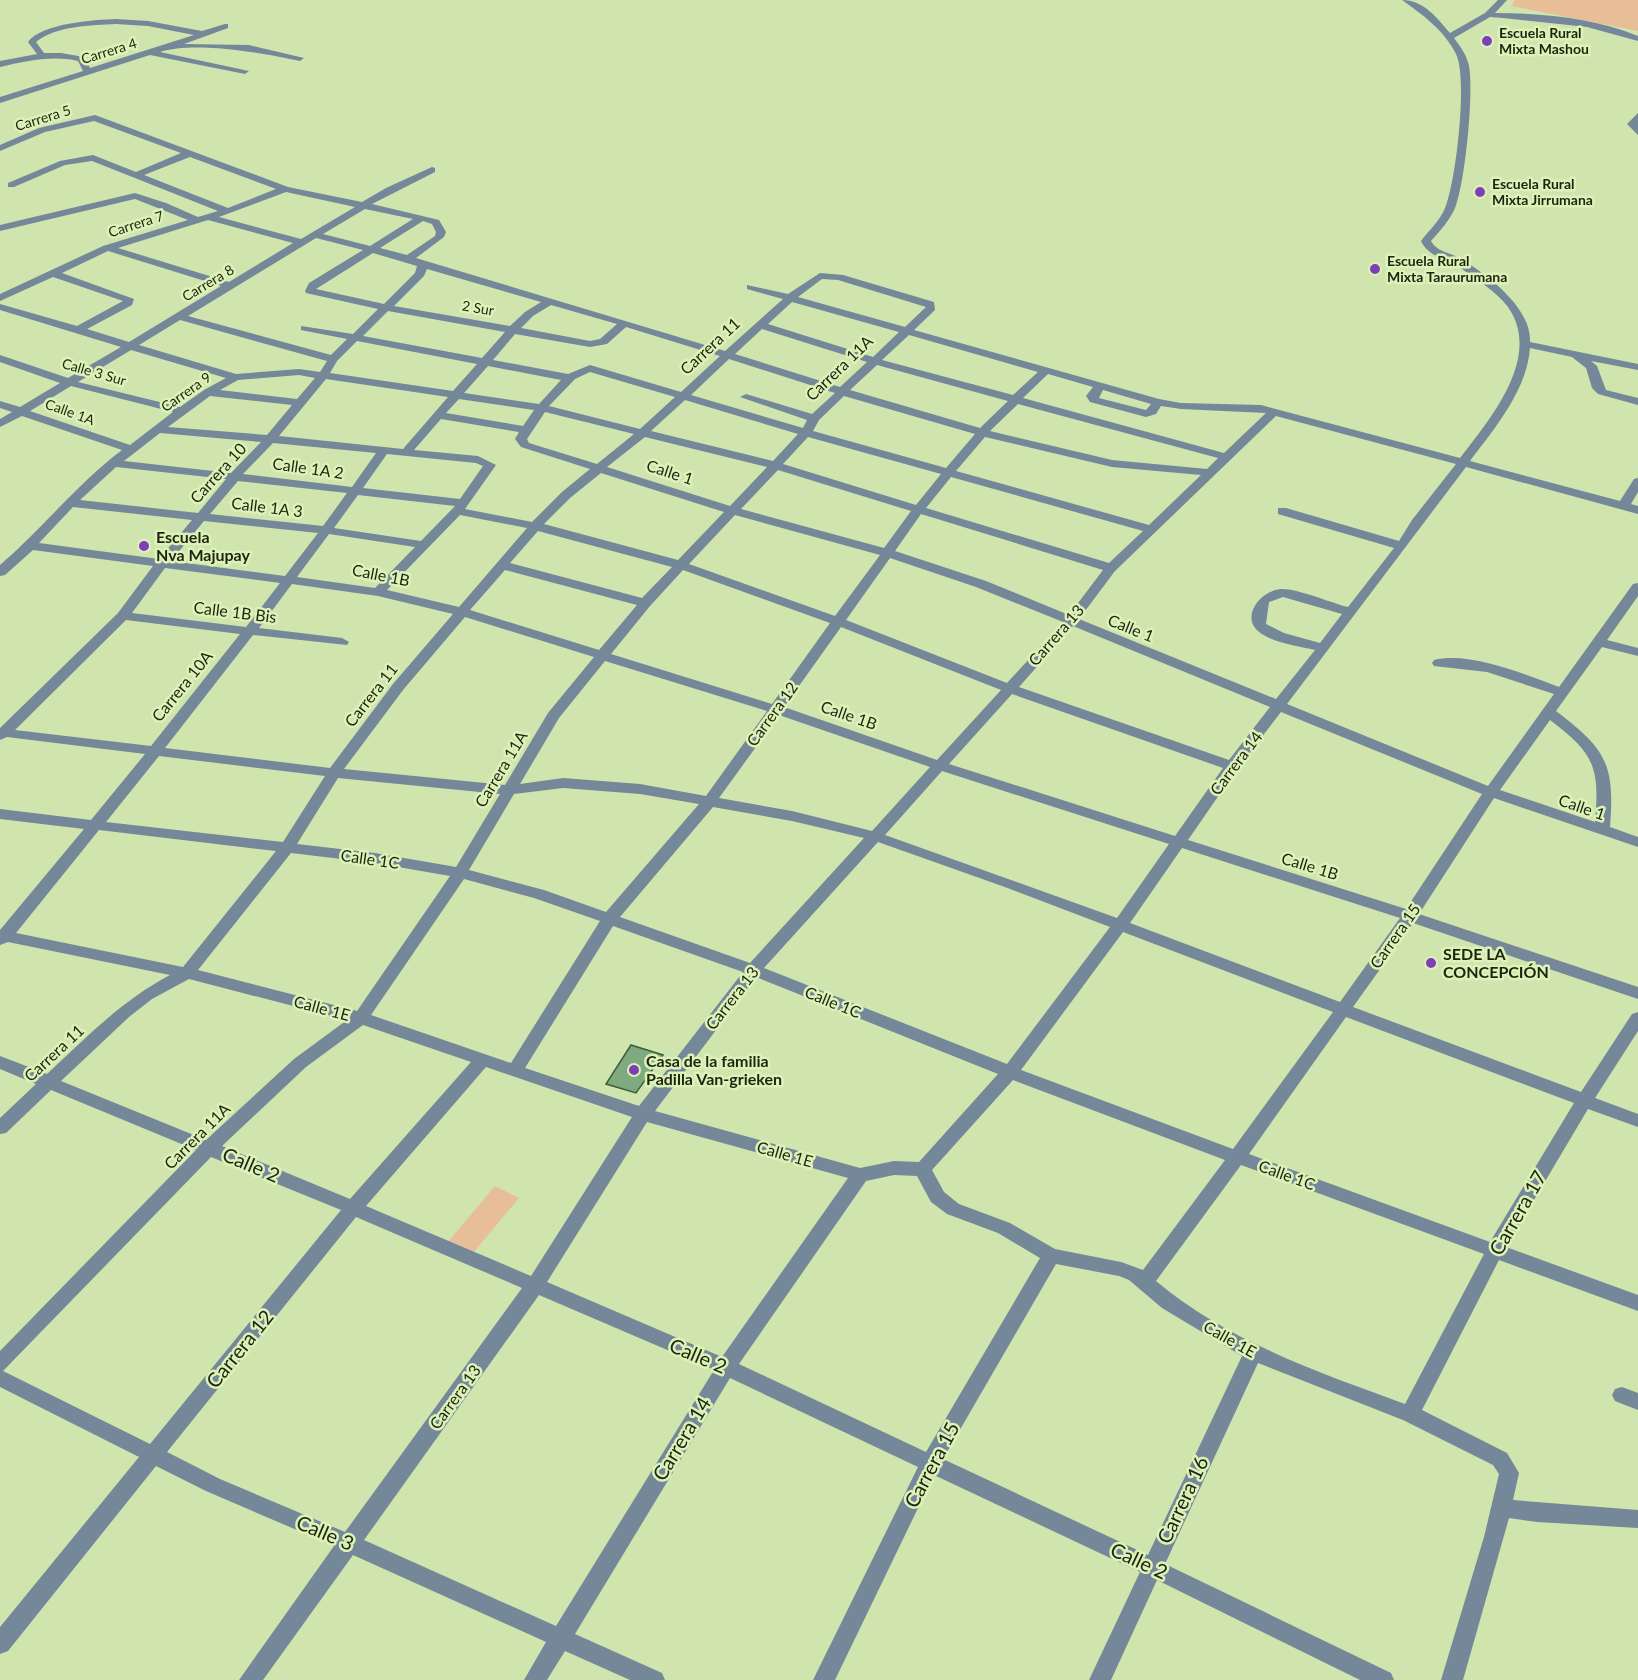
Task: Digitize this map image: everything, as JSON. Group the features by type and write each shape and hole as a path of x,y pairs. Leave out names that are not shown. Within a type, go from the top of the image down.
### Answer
{"street":[{"path":"1450,37 1488,15 1503,0"},
{"path":"1411,1 1450,37 1465,66 1465,102 1453,199 1450,211 1442,224 1426,241 1427,244 1436,252 1456,260 1513,306 1525,328 1526,344 1638,367"},
{"path":"1488,15 1532,17 1608,28 1638,39"},
{"path":"42,56 32,42 34,38 96,22 139,22 203,34"},
{"name":"Carrera 4","path":"0,100 150,53 225,26"},
{"path":"173,45 249,48 300,58"},
{"path":"150,53 245,71"},
{"path":"0,64 42,56 79,58 84,61 88,72"},
{"path":"1638,116 1632,124 1638,132"},
{"name":"Carrera 5","path":"0,148 42,130 95,118 188,154"},
{"path":"138,174 188,154 285,189 436,222 441,235 409,259"},
{"path":"11,185 45,170 84,159 104,161 227,212"},
{"name":"Carrera 8","path":"0,424 366,206 389,190 432,170"},
{"path":"0,183 22,187"},
{"name":"Carrera 7","path":"0,298 107,248 227,212 285,189"},
{"path":"0,228 32,222 98,202 135,196 163,205 196,220"},
{"path":"207,217 304,243"},
{"path":"371,248 422,218"},
{"path":"316,235 409,259 983,431 1106,463 1172,467 1210,473"},
{"path":"107,248 231,286"},
{"name":"2 Sur","path":"371,248 310,288 310,291 384,307 595,344 603,342 624,323"},
{"name":"Carrera 10","path":"1,734 123,616 163,562 236,475 272,437 324,374 333,359 420,274 423,265"},
{"path":"52,273 129,299 128,303 76,331"},
{"name":"Carrera 11A","path":"0,1364 209,1148 292,1069 361,1018 460,873 553,716 645,603 806,433 814,418 931,308 930,304 827,275 814,279 790,298"},
{"path":"751,286 903,332 1100,386 1092,396 1094,400 1104,404 1146,414 1152,412 1158,402 1181,406 1249,406 1638,510"},
{"name":"Carrera 11","path":"0,1128 123,1013 146,995 187,973 286,849 334,773 398,687 535,526 566,495 683,397 790,298"},
{"path":"406,452 513,330 533,311 549,301"},
{"name":"Carrera 9","path":"0,307 236,377"},
{"path":"181,317 333,359"},
{"path":"759,325 874,361 1226,457"},
{"path":"305,328 570,378"},
{"name":"Carrera 14","path":"923,1169 1010,1072 1121,924 1232,766 1402,546 1414,523 1483,437 1521,374 1526,344"},
{"path":"1574,354 1591,366 1598,388 1602,392 1638,402"},
{"name":"Calle 3 Sur","path":"0,358 71,382 181,411"},
{"path":"438,415 527,430 542,408 570,378 579,370 591,368 806,433 1151,529"},
{"name":"Carrera 12","path":"515,1070 610,918 710,801 918,510 983,431 1046,370"},
{"path":"236,377 298,372 324,374 542,408 774,465 1111,568"},
{"name":"Carrera 9","path":"0,572 30,546 70,503 113,463 208,392 236,377"},
{"path":"208,392 300,403"},
{"path":"746,397 814,418"},
{"name":"Calle 1A","path":"0,404 130,449"},
{"name":"Carrera 13","path":"250,1680 534,1287 643,1114 753,970 1070,622 1111,568 1274,411"},
{"path":"160,430 272,437 478,460 490,465 460,507 378,592"},
{"name":"Calle 1","path":"527,430 521,441 534,447 600,466 731,510 887,553 981,584 1491,792 1638,842"},
{"name":"Carrera 10A","path":"2,937 95,827 251,630 385,449"},
{"name":"Calle 1A 2","path":"113,463 236,475 460,507 681,565 839,622 1009,688 1232,766"},
{"path":"1623,507 1638,482"},
{"name":"Calle 1A 3","path":"70,503 325,530 425,544"},
{"path":"1282,511 1402,546"},
{"name":"Calle 1B","path":"30,546 378,592 462,612 775,709 938,765 1179,844 1410,916 1638,993"},
{"path":"501,565 645,603"},
{"name":"Carrera 15","path":"1145,1281 1410,916 1491,792 1550,713 1638,587"},
{"path":"1323,648 1273,634 1263,628 1260,624 1261,605 1265,599 1284,593 1349,612"},
{"name":"Calle 1B Bis","path":"123,616 342,642"},
{"path":"1599,642 1638,652"},
{"path":"1439,663 1463,662 1486,666 1564,693"},
{"path":"1550,713 1581,736 1593,748 1599,761 1604,774 1605,800 1602,831"},
{"path":"1,734 334,773 510,790 579,783 640,789 792,816 874,836 1121,924 1341,1010 1638,1121"},
{"name":"Calle 1C","path":"0,814 95,827 375,858 460,873 539,894 753,970 1010,1072 1638,1303"},
{"name":"Calle 1E","path":"2,937 187,973 361,1018 643,1114 860,1175 894,1168 923,1169 937,1197 944,1203 1004,1228 1051,1256 1121,1269 1136,1275 1168,1303 1253,1353 1410,1414 1500,1459 1509,1473 1502,1508"},
{"name":"Carrera 17","path":"1410,1414 1495,1250 1584,1101 1638,1018"},
{"name":"Carrera 12","path":"0,1644 353,1208 484,1058"},
{"name":"Calle 2","path":"0,1062 353,1208 726,1367 1151,1567 1383,1680"},
{"name":"Carrera 14","path":"535,1680 726,1367 860,1175"},
{"name":"Carrera 15","path":"825,1680 930,1463 1051,1256"},
{"name":"Carrera 16","path":"1100,1680 1253,1353"},
{"name":"Calle 3","path":"0,1378 213,1485 562,1637 654,1680"},
{"path":"1452,1680 1502,1508 1638,1519"}],"shaded area":[{"path":"1515,0 1638,0 1638,31 1511,6"},
{"path":"495,1186 519,1198 473,1253 447,1243"}],"building":[{"name":"Casa de la familia Padilla Van-grieken","path":"631,1045 663,1055 636,1093 606,1084"}],"place":[{"name":"Escuela Rural Mixta Mashou","path":"1487,41"},
{"name":"Escuela Rural Mixta Jirrumana","path":"1480,192"},
{"name":"Escuela Rural Mixta Taraurumana","path":"1375,269"},
{"name":"Escuela Nva Majupay","path":"144,546"},
{"name":"SEDE LA CONCEPCIÓN","path":"1431,963"},
{"name":"Casa de la familia Padilla Van-grieken","path":"634,1070"}]}
